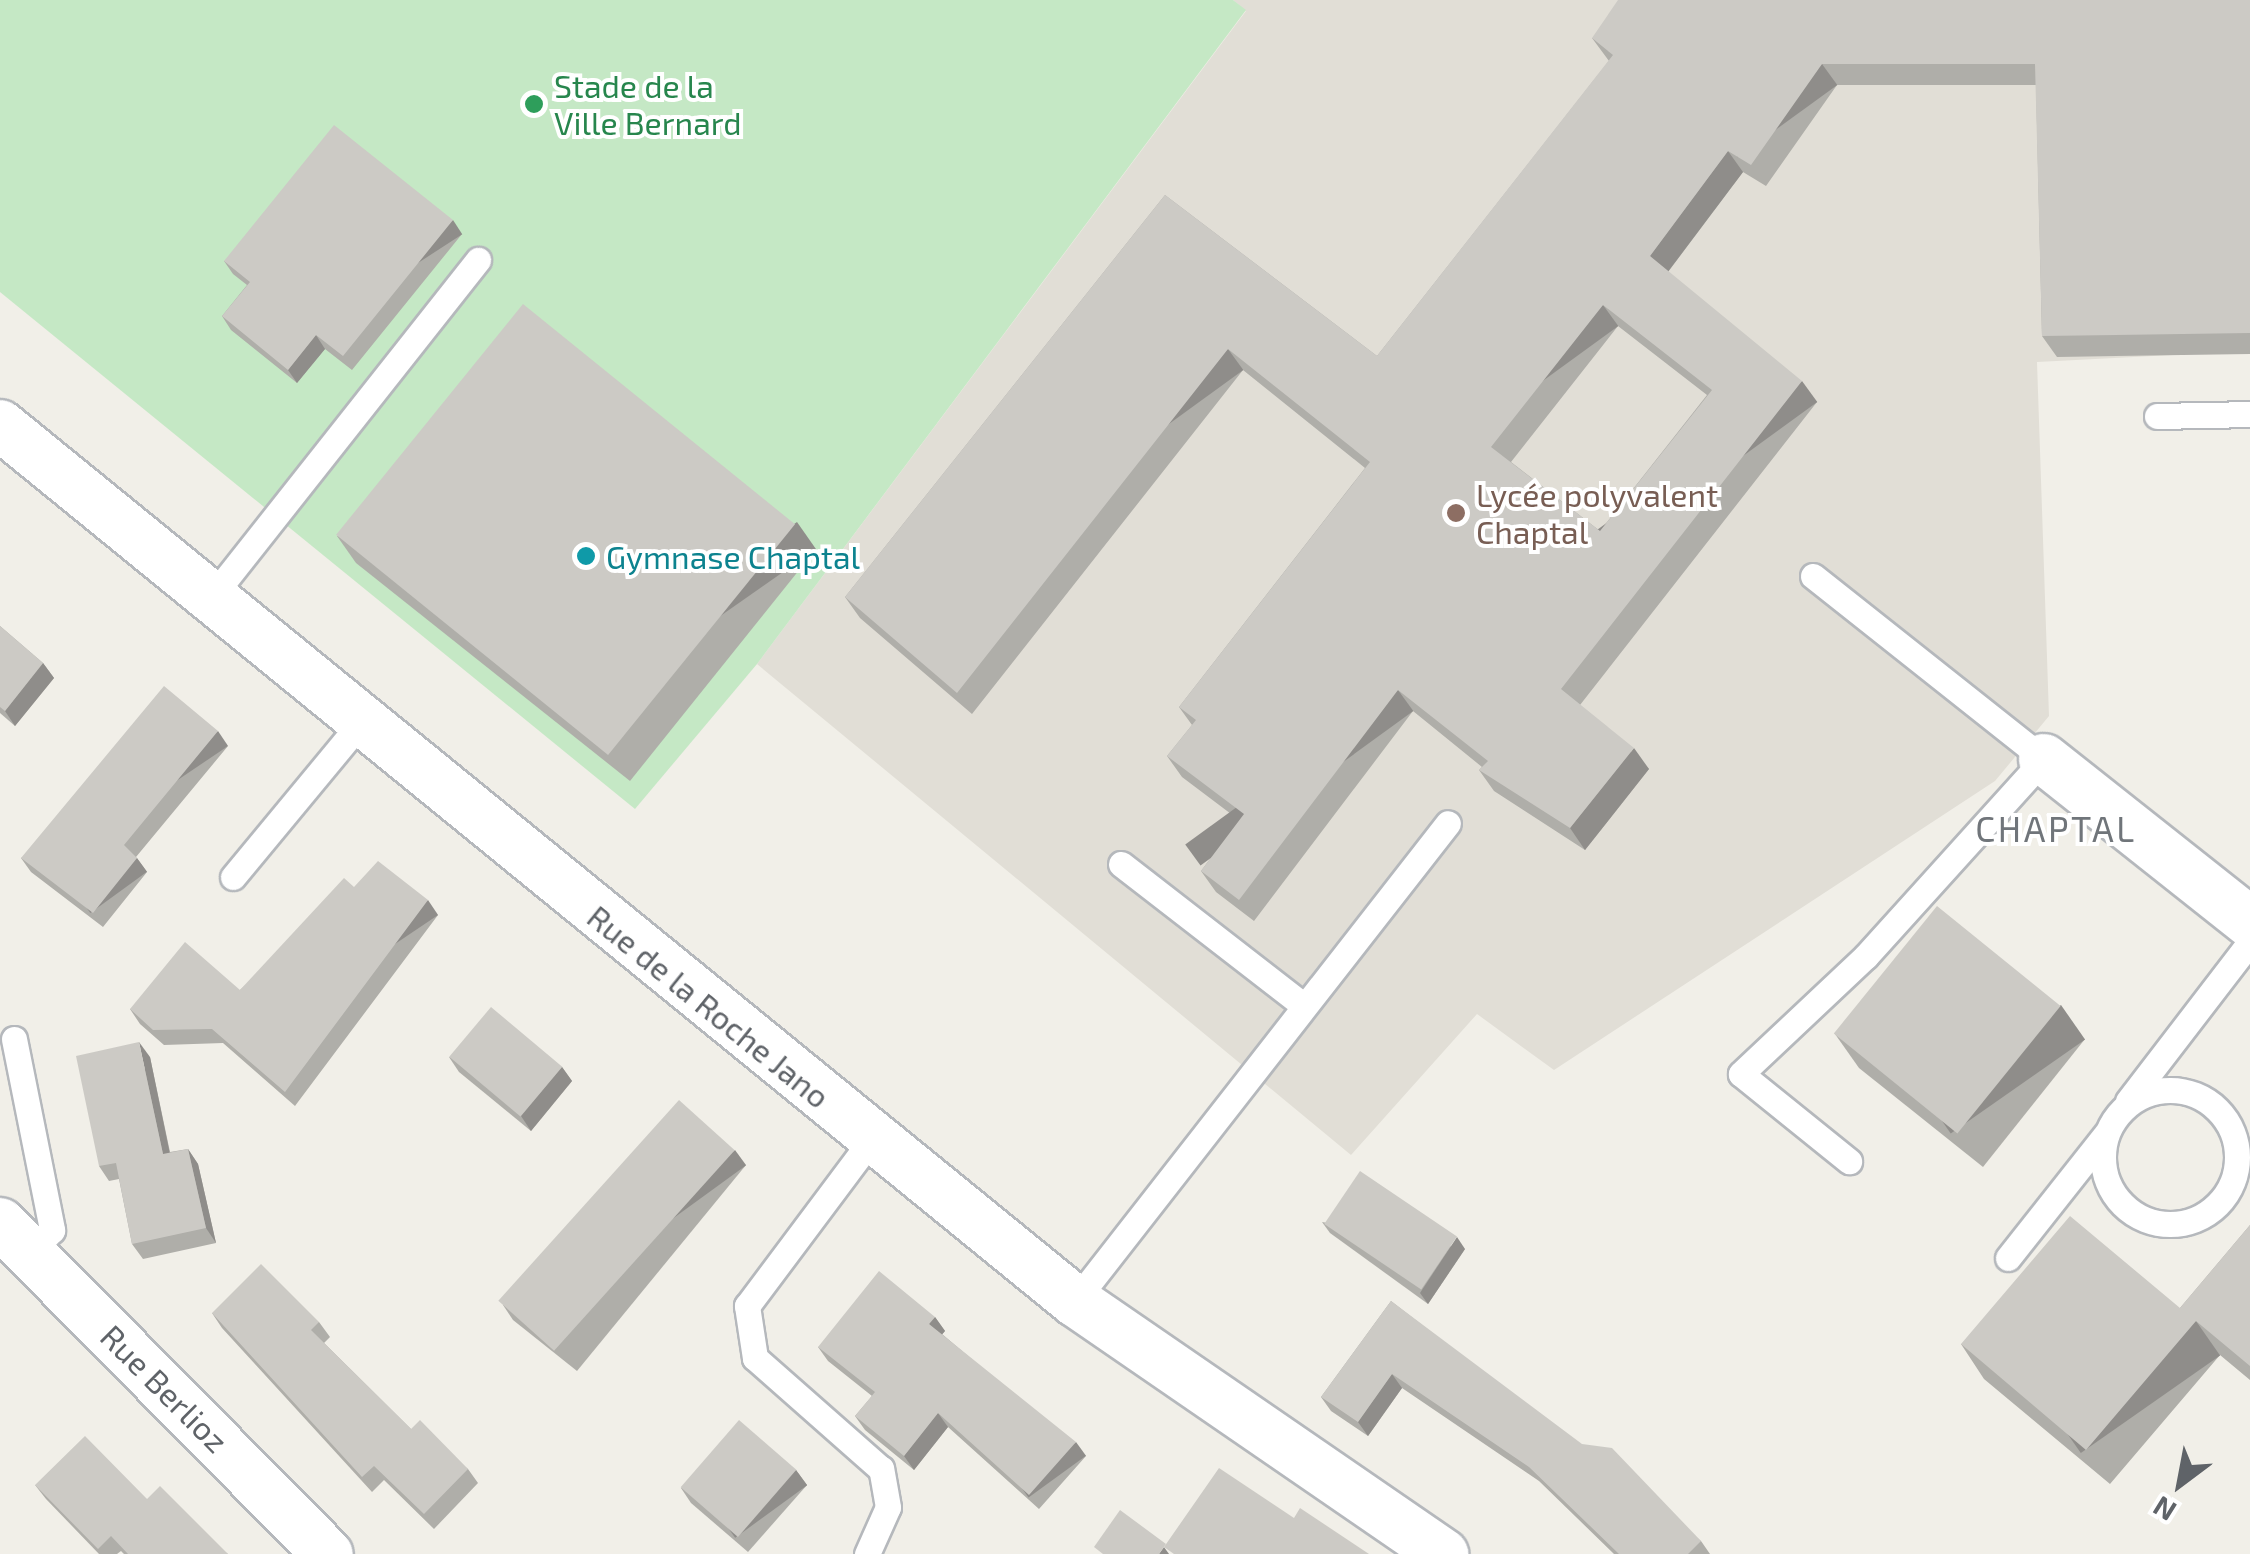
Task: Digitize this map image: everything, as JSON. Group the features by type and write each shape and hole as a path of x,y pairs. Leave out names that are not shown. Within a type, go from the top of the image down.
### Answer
{"street":[{"name":"Rue de la Roche Jano","path":"0,424 871,1140 1074,1301 1443,1554"},
{"path":"2044,758 2250,922"},
{"name":"Rue Berlioz","path":"15,1238 328,1554"}],"lane":[{"path":"211,598 478,260"},
{"path":"2156,416 2250,414"},
{"path":"1813,576 2044,758 1866,956 1741,1074 1850,1161"},
{"path":"232,878 362,721"},
{"path":"1074,1301 1448,824"},
{"path":"1121,864 1303,1005"},
{"path":"2008,1258 2250,942"},
{"path":"14,1040 52,1230 15,1238"},
{"path":"2176,1089 2216,1108 2237,1147 2230,1190 2197,1220 2153,1223 2116,1199 2102,1157 2111,1125 2154,1091 2176,1089"},
{"path":"867,1554 888,1507 881,1470 755,1358 747,1306 871,1140"}],"shaded area":[{"name":"Lycée polyvalent Chaptal","path":"1233,0 2250,0 2250,351 2037,362 2049,716 1995,781 1554,1070 1477,1014 1351,1155 757,664 1246,11"}],"green space":[{"path":"0,0 1233,0 1246,10 757,664 635,809 0,292"}],"building":[{"path":"1618,0 2250,0 2250,333 2042,336 2035,64 1822,64 1751,165 1728,151 1650,256 1802,381 1561,689 1634,748 1570,828 1479,770 1488,761 1398,690 1239,900 1201,871 1244,814 1167,756 1196,720 1179,707 1370,462 1228,349 957,693 845,597 1165,195 1377,356 1613,55 1592,38","holes":["1603,305 1712,390 1600,531 1491,447"]},
{"path":"334,125 453,220 343,356 316,335 288,370 222,316 250,282 224,261"},
{"name":"Gymnase Chaptal","path":"523,304 795,524 608,755 336,535"},
{"path":"0,626 43,663 5,711 0,707"},
{"path":"164,686 218,731 124,845 137,858 93,913 21,858"},
{"path":"378,861 428,900 285,1092 212,1029 153,1030 130,1009 185,942 240,990 344,878 354,887"},
{"path":"1937,906 2061,1006 1957,1134 1834,1033"},
{"path":"491,1007 562,1067 520,1117 449,1057"},
{"path":"139,1042 163,1154 188,1149 206,1228 132,1244 116,1163 99,1166 76,1056"},
{"path":"679,1100 735,1150 554,1351 498,1301"},
{"path":"1360,1171 1457,1236 1421,1289 1324,1224"},
{"path":"2070,1216 2180,1308 2250,1225 2250,1366 2196,1321 2086,1450 1961,1344"},
{"path":"261,1264 319,1322 311,1330 411,1429 420,1420 468,1469 424,1514 374,1466 362,1477 212,1313"},
{"path":"879,1271 935,1317 929,1324 1076,1442 1029,1495 938,1413 904,1456 855,1416 875,1392 818,1347"},
{"path":"1391,1301 1582,1444 1612,1448 1701,1541 1688,1554 1619,1554 1529,1467 1392,1374 1358,1422 1321,1397"},
{"path":"739,1420 796,1470 738,1537 681,1487"},
{"path":"85,1436 147,1499 160,1486 228,1554 128,1554 111,1536 98,1549 35,1485"},
{"path":"1219,1468 1294,1518 1300,1508 1369,1554 1174,1554 1164,1547"},
{"path":"1120,1510 1166,1544 1159,1554 1103,1554 1094,1547"}],"place":[{"name":"Stade de la Ville Bernard","path":"534,104"},
{"name":"Lycée polyvalent Chaptal","path":"1456,513"},
{"name":"Gymnase Chaptal","path":"586,556"}],"district":[{"name":"CHAPTAL","path":"2056,828"}]}
